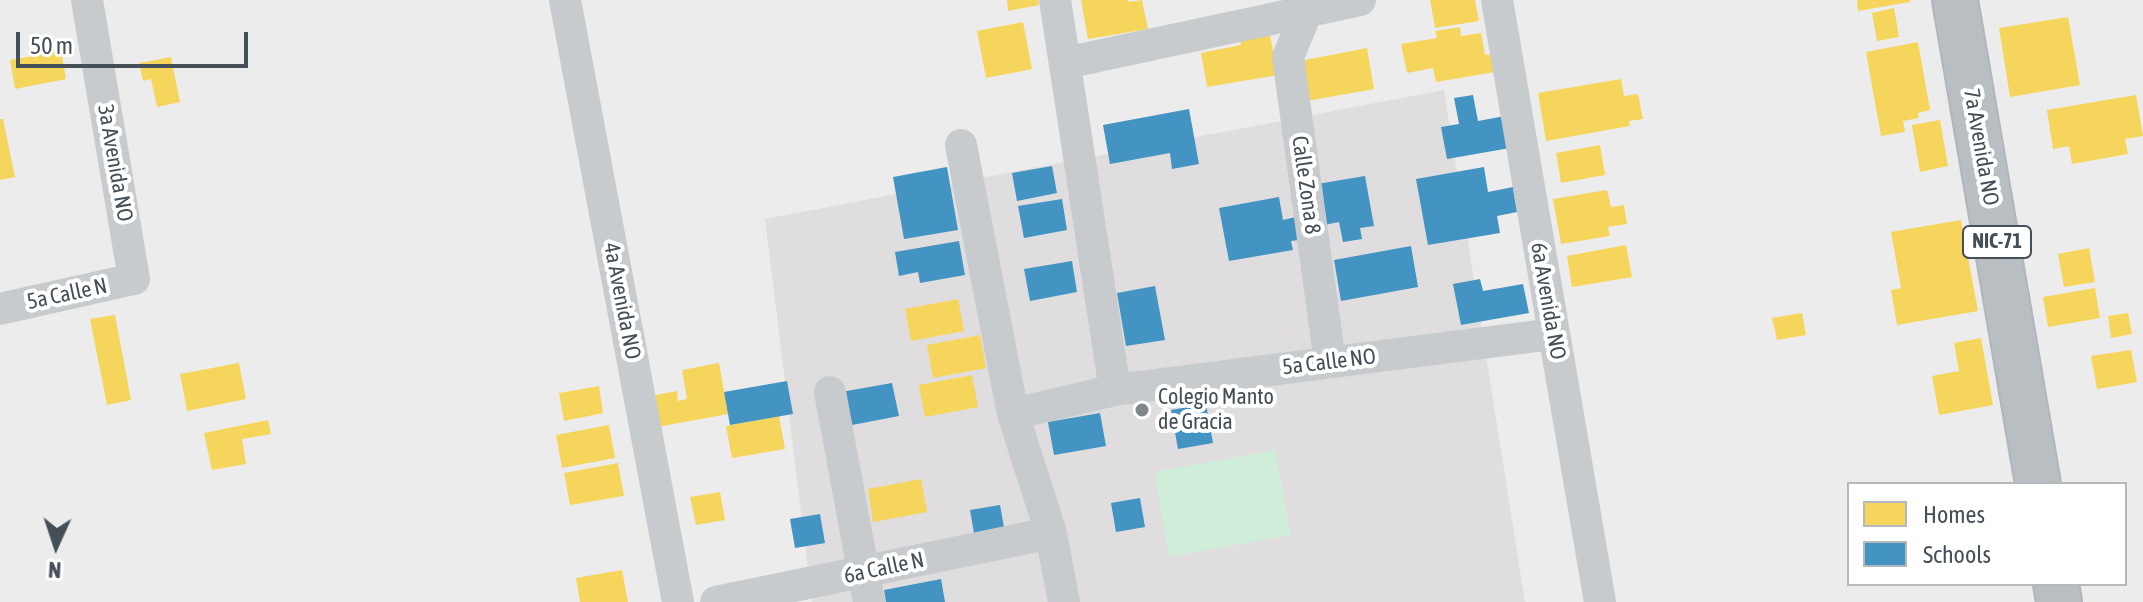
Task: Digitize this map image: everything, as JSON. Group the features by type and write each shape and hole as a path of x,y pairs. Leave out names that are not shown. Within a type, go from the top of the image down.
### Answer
{"highway":[{"name":"7a Avenida NO","path":"1955,0 2038,482"}],"street":[{"name":"3a Avenida NO","path":"87,0 134,279"},
{"name":"4a Avenida NO","path":"565,0 678,602"},
{"path":"1055,0 1115,390"},
{"path":"1065,63 1360,0"},
{"name":"6a Avenida NO","path":"1497,0 1600,602"},
{"name":"Calle Zona 8","path":"1307,11 1288,57 1330,362"},
{"path":"961,145 1013,414 1051,533 1064,602"},
{"name":"5a Calle N","path":"0,309 134,279"},
{"name":"5a Calle NO","path":"1013,414 1115,390 1553,334"},
{"path":"830,392 866,587"},
{"name":"6a Calle N","path":"716,602 866,587 1051,533"}],"shaded area":[{"name":"Colegio Manto de Gracia","path":"1444,90 1525,602 812,602 765,219"}],"green space":[{"path":"1275,450 1291,535 1169,557 1154,472"}],"building: Homes":[{"path":"1007,0 1038,0 1039,5 1008,11"},
{"path":"1081,0 1142,0 1148,29 1088,39"},
{"path":"1430,0 1475,0 1479,21 1435,28"},
{"path":"1857,0 1910,0 1910,2 1858,11"},
{"path":"1894,8 1899,37 1877,41 1872,13"},
{"path":"2068,17 2080,85 2010,97 1999,28"},
{"path":"1023,22 1032,69 986,78 977,31"},
{"path":"1460,27 1461,36 1481,33 1485,55 1492,54 1495,72 1436,82 1433,68 1407,73 1401,44 1437,38 1435,31"},
{"path":"1270,35 1278,75 1207,87 1201,53 1241,45 1239,37"},
{"path":"1918,42 1930,110 1918,113 1919,118 1903,121 1905,132 1881,136 1866,52"},
{"path":"1367,48 1374,89 1307,101 1300,61"},
{"path":"61,51 66,79 15,89 10,60"},
{"path":"171,57 180,102 157,107 151,79 143,81 139,63"},
{"path":"1621,79 1624,96 1638,94 1643,119 1629,121 1630,126 1546,141 1538,93"},
{"path":"2136,95 2143,136 2125,139 2128,154 2072,164 2069,146 2053,149 2047,110"},
{"path":"0,119 3,119 15,177 0,180"},
{"path":"1940,120 1948,166 1920,172 1912,125"},
{"path":"1600,145 1605,175 1561,183 1556,153"},
{"path":"1607,190 1611,207 1624,205 1627,224 1608,227 1610,236 1561,244 1553,199"},
{"path":"1961,220 1978,311 1897,325 1891,290 1901,288 1891,232"},
{"path":"1626,245 1632,277 1572,287 1567,256"},
{"path":"2089,248 2095,282 2064,287 2058,254"},
{"path":"2095,288 2100,318 2048,327 2043,297"},
{"path":"958,299 964,331 911,341 905,309"},
{"path":"1802,313 1806,335 1777,340 1772,318"},
{"path":"2128,313 2132,334 2111,338 2108,316"},
{"path":"115,315 131,400 107,405 90,319"},
{"path":"980,335 986,368 933,378 927,345"},
{"path":"1981,338 1993,405 1939,415 1932,376 1959,371 1954,343"},
{"path":"2131,350 2137,382 2097,389 2091,356"},
{"path":"239,363 246,399 187,411 180,374"},
{"path":"719,363 728,414 657,427 651,396 677,391 678,401 687,399 682,370"},
{"path":"972,375 978,407 925,417 919,385"},
{"path":"599,386 603,413 564,421 559,393"},
{"path":"779,416 785,449 732,458 726,426"},
{"path":"268,420 271,434 242,439 246,464 212,470 204,433"},
{"path":"609,425 615,458 562,468 556,435"},
{"path":"618,463 624,496 570,505 564,473"},
{"path":"921,479 927,512 873,522 868,489"},
{"path":"720,492 725,520 696,525 690,497"},
{"path":"622,570 628,602 580,602 576,578"}],"building: Schools":[{"path":"1473,95 1478,121 1505,116 1510,148 1447,159 1441,127 1459,124 1454,98"},
{"path":"1189,109 1199,164 1172,169 1170,153 1110,164 1103,125"},
{"path":"1052,166 1057,193 1017,201 1012,173"},
{"path":"947,167 958,230 904,239 893,177"},
{"path":"1484,167 1488,192 1513,187 1517,212 1497,216 1500,233 1428,245 1416,179"},
{"path":"1365,176 1374,226 1360,228 1362,239 1343,242 1339,222 1319,226 1311,185"},
{"path":"1279,197 1283,220 1296,217 1300,240 1291,241 1293,250 1229,261 1219,208"},
{"path":"1062,199 1067,230 1024,238 1018,206"},
{"path":"959,241 965,275 920,283 918,272 899,276 895,252"},
{"path":"1411,246 1418,287 1341,301 1334,260"},
{"path":"1072,261 1077,292 1030,301 1024,269"},
{"path":"1480,279 1483,291 1523,284 1529,313 1461,325 1453,284"},
{"path":"1155,286 1165,340 1126,346 1117,293"},
{"path":"787,381 793,414 730,425 724,392"},
{"path":"892,383 899,416 847,426 841,392"},
{"path":"1206,404 1213,443 1178,449 1171,410"},
{"path":"1100,413 1106,446 1054,455 1048,422"},
{"path":"1140,498 1145,527 1116,532 1111,503"},
{"path":"1000,505 1005,533 975,539 970,510"},
{"path":"820,514 825,543 795,548 790,519"},
{"path":"941,579 945,602 886,602 884,590"}],"place":[{"name":"Colegio Manto de Gracia","path":"1142,410"}]}
